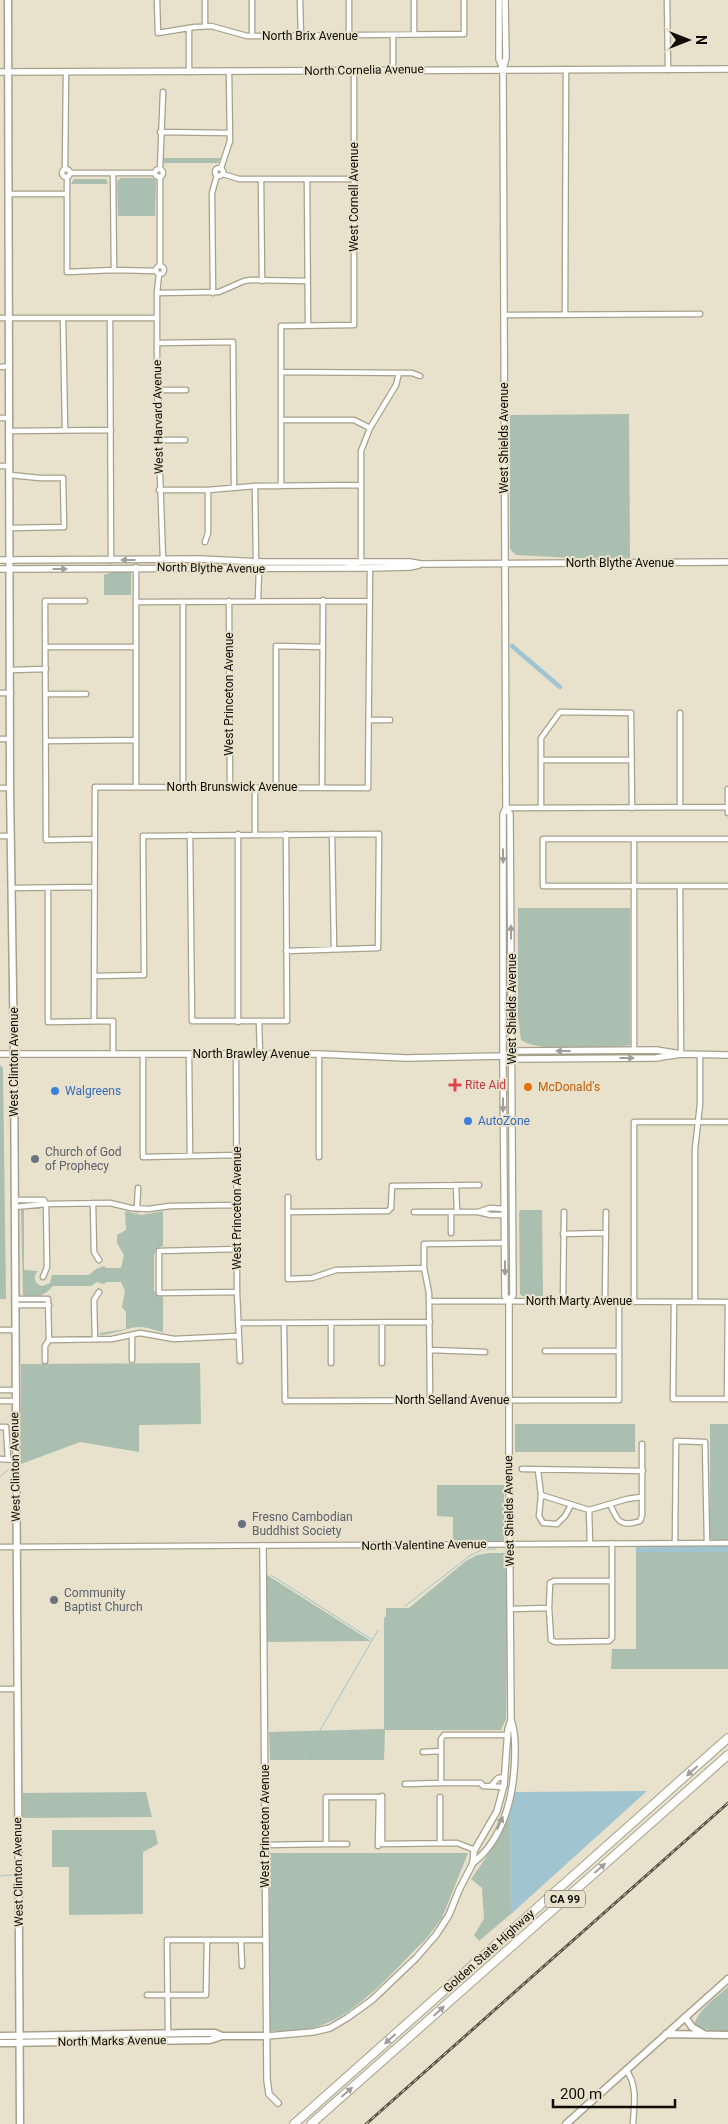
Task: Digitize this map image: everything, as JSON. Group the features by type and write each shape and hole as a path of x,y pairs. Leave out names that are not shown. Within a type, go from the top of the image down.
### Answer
{"highway":[{"name":"Golden State Highway","path":"292,2124 728,1738"},
{"name":"Golden State Highway","path":"311,2124 728,1755"}],"main road":[{"name":"West Clinton Avenue","path":"8,0 11,431 10,788 15,1204 15,1401 12,1460 16,1546 20,2124"},
{"path":"569,2123 728,1979"},
{"path":"685,2017 692,2027 705,2035"},
{"name":"North Marks Avenue","path":"0,2043 20,2039 168,2033 215,2033 222,2036"},
{"path":"172,2040 191,2036 194,2033"},
{"path":"666,2034 728,2035"},
{"name":"North Marks Avenue","path":"0,2036 20,2039 172,2040 210,2040 222,2036 267,2036"}],"street":[{"name":"North Brix Avenue","path":"158,0 158,33 206,26 252,36 464,34 464,0"},
{"path":"205,0 206,26"},
{"path":"252,0 252,36"},
{"path":"300,0 301,36"},
{"path":"348,36 349,0"},
{"path":"414,0 414,34"},
{"name":"West Shields Avenue","path":"499,0 499,58 503,69"},
{"name":"West Shields Avenue","path":"505,0 506,58 503,69 506,808 504,814 503,1056 505,1296 510,1301"},
{"path":"667,0 668,70"},
{"path":"189,28 189,72"},
{"path":"393,35 393,70"},
{"name":"North Cornelia Avenue","path":"0,72 728,69"},
{"name":"West Cornell Avenue","path":"308,326 354,325 354,70"},
{"path":"566,70 566,315"},
{"path":"66,72 67,272 114,270 158,272 160,266 157,170 160,169 162,92"},
{"path":"213,293 212,193 229,149 229,72"},
{"path":"160,132 230,133"},
{"path":"68,175 113,173 158,175"},
{"path":"113,173 114,270"},
{"path":"220,174 238,179 353,180"},
{"path":"261,179 262,281"},
{"path":"281,486 281,326 308,326 307,180"},
{"path":"8,194 67,194"},
{"name":"West Harvard Avenue","path":"158,272 156,318 157,390 159,490 163,559"},
{"path":"157,293 213,293 225,290 244,281 307,281"},
{"path":"504,315 700,314"},
{"path":"0,318 156,318"},
{"path":"110,318 111,560"},
{"path":"63,319 65,430"},
{"path":"157,343 233,342 234,487"},
{"path":"0,366 10,366"},
{"path":"281,372 412,373 420,376"},
{"path":"343,569 361,562 361,451 370,428 396,385 399,373"},
{"path":"157,390 186,390"},
{"path":"0,418 10,418"},
{"path":"282,420 354,420 370,428"},
{"path":"11,431 110,430"},
{"path":"158,440 185,440"},
{"path":"0,466 10,466"},
{"path":"10,475 63,478 64,527 10,528"},
{"path":"159,490 208,490 255,486 361,485"},
{"path":"255,486 258,600"},
{"path":"205,542 208,533 208,490"},
{"name":"North Blythe Avenue","path":"0,560 163,559 343,569 410,567 421,564"},
{"name":"North Blythe Avenue","path":"0,569 361,562 410,562 421,564 728,562"},
{"path":"386,562 369,568 369,720 390,720"},
{"path":"136,567 136,787"},
{"path":"322,788 323,600"},
{"path":"136,602 369,600"},
{"path":"85,601 45,601 46,840 94,839 94,1021"},
{"name":"West Princeton Avenue","path":"229,601 230,787"},
{"path":"183,603 183,787"},
{"path":"276,786 276,646 323,647"},
{"path":"46,647 136,647"},
{"path":"11,670 46,669"},
{"path":"0,693 11,693"},
{"path":"46,694 86,694"},
{"path":"541,808 541,738 560,712 631,713 632,808"},
{"path":"680,713 680,807"},
{"name":"North Brunswick Avenue","path":"94,839 95,787 276,786 368,788 369,720"},
{"path":"0,739 10,739"},
{"path":"46,741 136,740"},
{"path":"541,760 632,760"},
{"path":"255,787 255,834"},
{"path":"0,788 10,788"},
{"path":"728,789 728,813"},
{"path":"506,808 728,807"},
{"name":"West Shields Avenue","path":"436,1935 449,1915 473,1862 475,1850 493,1820 504,1787 511,1720 509,1400 510,1301 513,1296 512,1051 510,814 506,808"},
{"path":"238,834 238,1022"},
{"path":"190,835 192,1021 259,1022 287,1021 286,834"},
{"path":"332,834 334,949"},
{"path":"95,976 144,975 143,836 379,834 378,948 286,951"},
{"path":"0,836 11,836"},
{"path":"728,839 543,839 543,886 728,886"},
{"path":"634,839 634,1050"},
{"path":"12,888 94,886"},
{"path":"680,886 681,1054"},
{"path":"48,888 48,1022 113,1021 113,1054"},
{"path":"259,1022 260,1055"},
{"path":"581,1058 587,1054 610,1054 619,1050"},
{"name":"North Brawley Avenue","path":"503,1056 512,1051 619,1050 656,1050 681,1054 728,1055"},
{"name":"North Brawley Avenue","path":"0,1054 319,1054 406,1058 503,1056 512,1059 656,1058 681,1054"},
{"path":"143,1054 143,1157 237,1155"},
{"path":"319,1054 319,1157"},
{"path":"189,1055 190,1156"},
{"name":"West Princeton Avenue","path":"236,1055 237,1292 240,1361"},
{"path":"695,1302 694,1149 700,1104 700,1055"},
{"path":"634,1302 634,1122 728,1122"},
{"path":"504,1134 509,1138 509,1154 512,1158"},
{"path":"504,1167 508,1171 508,1199 512,1204"},
{"path":"451,1233 456,1185"},
{"path":"288,1212 388,1212 391,1208 392,1186 480,1185"},
{"path":"137,1209 138,1188"},
{"path":"288,1197 288,1279 312,1278 336,1270 424,1268"},
{"path":"93,1203 94,1252 99,1260"},
{"path":"15,1204 110,1203 137,1209 170,1206 237,1205"},
{"path":"43,1278 47,1267 46,1204"},
{"path":"414,1212 478,1212 490,1208 505,1212"},
{"path":"563,1301 564,1212"},
{"path":"606,1212 606,1302"},
{"path":"563,1234 606,1234"},
{"path":"430,1400 430,1301 429,1287 424,1268 424,1244 505,1243"},
{"path":"237,1292 159,1293 159,1251 238,1249"},
{"path":"95,1339 94,1300 99,1292"},
{"name":"North Marty Avenue","path":"430,1301 728,1302"},
{"path":"15,1302 48,1302 49,1340 45,1346 45,1360"},
{"path":"546,1351 619,1351 619,1302"},
{"path":"674,1302 674,1399 727,1399 728,1302"},
{"path":"238,1323 430,1322"},
{"name":"North Selland Avenue","path":"284,1323 284,1401 619,1400 619,1351"},
{"path":"331,1323 331,1363"},
{"path":"382,1323 382,1363"},
{"path":"0,1330 14,1330"},
{"path":"49,1340 112,1340 140,1333 174,1338 238,1336"},
{"path":"132,1336 132,1360"},
{"path":"430,1350 485,1352"},
{"path":"0,1390 14,1390"},
{"path":"0,1401 15,1401"},
{"path":"0,1427 6,1427 8,1432 12,1460 0,1459"},
{"path":"675,1543 676,1441 705,1442 707,1543"},
{"path":"610,1504 620,1522 633,1524 640,1521 642,1516 642,1444"},
{"path":"522,1469 643,1471"},
{"path":"538,1470 540,1495 538,1516 543,1524 557,1524 565,1516 571,1505"},
{"path":"540,1495 590,1510 641,1497"},
{"path":"590,1510 590,1543"},
{"path":"612,1543 612,1581 612,1638 609,1641 555,1642 551,1640 549,1587 554,1582 612,1581"},
{"name":"North Valentine Avenue","path":"0,1546 728,1543"},
{"name":"West Princeton Avenue","path":"263,1546 265,1940 268,2089 271,2098 278,2103"},
{"path":"510,1609 549,1608"},
{"path":"0,1689 17,1689"},
{"name":"West Shields Avenue","path":"473,1862 482,1856 500,1826 512,1792 515,1767 515,1729 511,1720"},
{"path":"441,1783 441,1739 444,1735 508,1735"},
{"path":"423,1752 441,1752"},
{"path":"491,1786 498,1778 505,1777"},
{"path":"405,1784 481,1783 483,1786 504,1787"},
{"path":"382,1796 382,1844 461,1844 475,1850"},
{"path":"326,1844 326,1797 379,1797 378,1846"},
{"path":"440,1797 440,1843"},
{"path":"265,1845 347,1844"},
{"name":"North Marks Avenue","path":"267,2036 286,2036 313,2032 330,2028 347,2018 372,2000 416,1958 436,1935"},
{"path":"168,2033 167,1940 265,1940"},
{"path":"147,1995 206,1995 207,1940"},
{"path":"241,1940 242,1966"},
{"path":"626,2070 632,2077 634,2085 634,2124"}],"green space":[{"path":"164,158 221,158 218,163 164,163"},
{"path":"121,178 152,178 156,180 155,216 118,216 117,181"},
{"path":"74,179 106,179 108,184 71,184"},
{"path":"629,414 630,558 516,555 510,549 510,415"},
{"path":"131,571 131,595 104,595 104,575 113,572"},
{"path":"518,908 630,908 630,1045 574,1049 543,1047 521,1040 518,1016"},
{"path":"0,1065 3,1068 6,1299 0,1299"},
{"path":"41,1207 40,1209 24,1209 24,1270 38,1271 35,1280 43,1286 50,1283 52,1275 89,1275 96,1269 104,1266 106,1268 121,1268 124,1255 117,1243 117,1235 126,1230 125,1211 142,1215 163,1211 163,1246 156,1249 154,1255 154,1291 163,1297 163,1332 140,1327 101,1335 99,1333 126,1329 126,1312 122,1307 125,1291 121,1282 106,1282 104,1284 97,1282 91,1286 53,1286 47,1292 35,1297 31,1298 23,1295 21,1211 23,1208"},
{"path":"521,1210 542,1210 543,1296 522,1296 520,1294 519,1212"},
{"path":"200,1363 201,1424 139,1425 139,1452 80,1442 21,1464 21,1364"},
{"path":"515,1424 635,1424 635,1452 515,1452"},
{"path":"710,1424 728,1424 728,1541 715,1541 710,1538"},
{"path":"437,1485 504,1485 504,1541 453,1541 453,1517 437,1516"},
{"path":"636,1552 728,1552 728,1669 611,1669 612,1649 636,1649"},
{"path":"508,1553 506,1719 501,1730 385,1730 384,1760 270,1760 269,1732 384,1729 384,1618 386,1616 386,1608 409,1608 466,1561 477,1555"},
{"path":"267,1575 371,1641 267,1642"},
{"path":"146,1792 152,1817 23,1818 23,1793"},
{"path":"510,1814 511,1914 479,1941 474,1935 484,1919 482,1888 471,1879 498,1839"},
{"path":"52,1830 155,1830 158,1844 143,1852 143,1914 69,1915 69,1867 52,1867"},
{"path":"270,1853 468,1853 442,1918 427,1938 363,2001 334,2020 313,2028 269,2031"},
{"path":"728,1987 728,2031 712,2031 695,2026 695,2021 702,2010"}],"water":[{"path":"636,1545 728,1545 728,1552 636,1552"},
{"path":"647,1791 511,1914 510,1814 515,1792"}],"waterway":[{"path":"512,646 560,687"},
{"path":"0,1476 10,1469"},
{"path":"405,1606 471,1555 484,1549 496,1549"},
{"path":"271,1575 371,1639"},
{"path":"304,1758 378,1630"},
{"path":"0,1876 12,1875"}],"railway":[{"path":"366,2124 728,1803"}],"place":[{"name":"Rite Aid","path":"455,1085"},
{"name":"McDonald's","path":"528,1087"},
{"name":"Walgreens","path":"55,1091"},
{"name":"AutoZone","path":"468,1121"},
{"name":"Church of God of Prophecy","path":"35,1159"},
{"name":"Fresno Cambodian Buddhist Society","path":"242,1524"},
{"name":"Community Baptist Church","path":"54,1600"}]}
